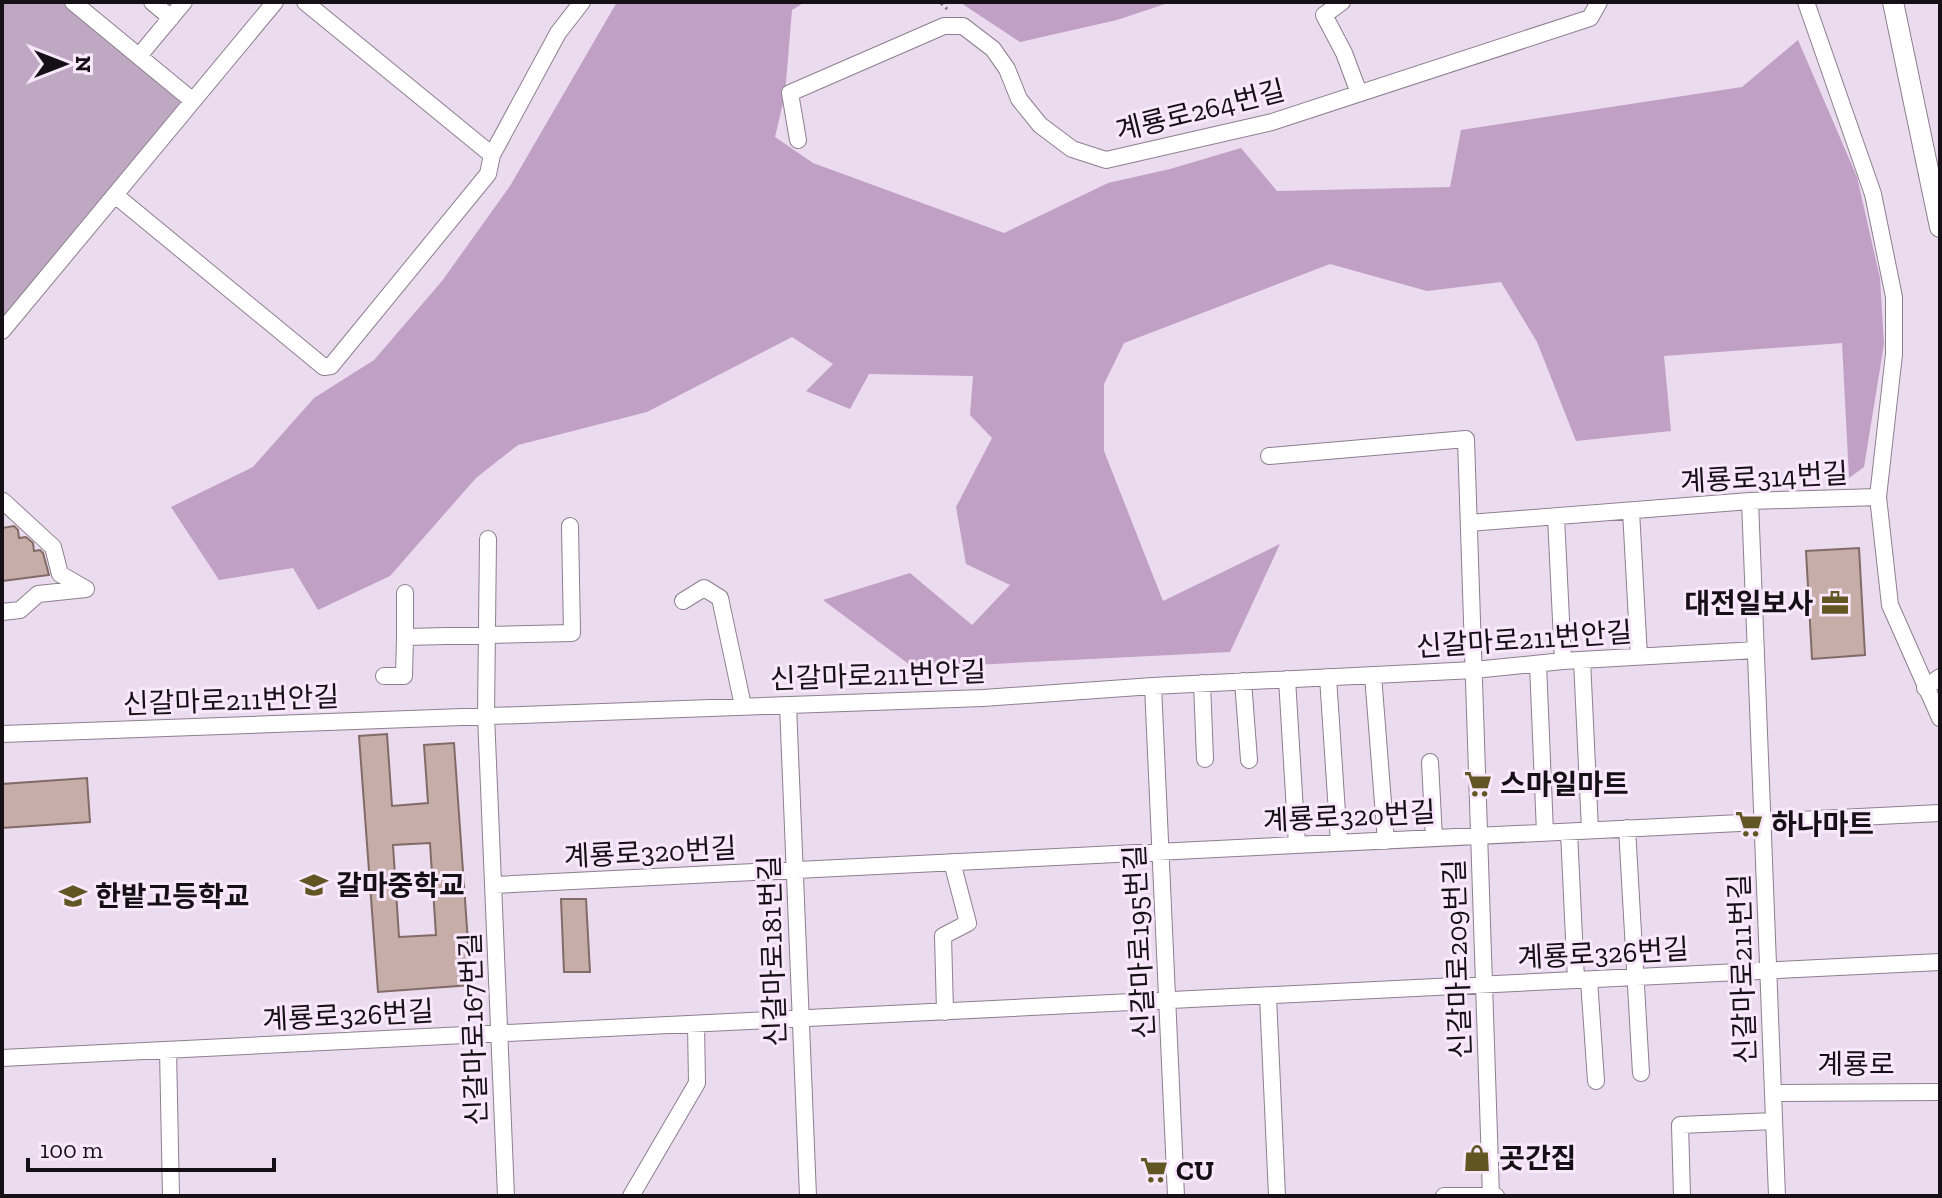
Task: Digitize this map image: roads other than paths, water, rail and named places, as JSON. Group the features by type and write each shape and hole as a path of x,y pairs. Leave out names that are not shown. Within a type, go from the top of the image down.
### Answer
{"main road":[{"path":"1893,2 1940,227"}],"street":[{"path":"73,2 193,101"},
{"path":"152,2 171,18"},
{"path":"139,56 184,2"},
{"path":"2,331 275,2"},
{"path":"305,2 492,155"},
{"path":"115,195 324,367 331,366 488,174 492,155 558,33 582,2"},
{"path":"1342,2 1324,15 1344,53 1359,93"},
{"name":"계룡로264번길","path":"798,140 790,93 944,26 963,26 993,49 1007,69 1019,99 1040,125 1072,149 1106,160 1272,122 1590,18 1599,2"},
{"path":"1806,2 1873,194 1894,297 1894,354 1878,497"},
{"name":"신갈마로209번길","path":"1269,456 1466,439 1492,1195"},
{"name":"계룡로314번길","path":"1469,523 1750,501 1878,497 1890,605 1932,686 1940,718"},
{"path":"2,612 20,610 38,594 86,589 60,574 53,547 3,501"},
{"name":"신갈마로211번길","path":"1750,501 1777,1196"},
{"path":"1631,511 1639,657"},
{"path":"1556,517 1563,661"},
{"path":"405,637 572,633 570,526"},
{"name":"신갈마로167번길","path":"488,539 486,715 506,1196"},
{"path":"683,601 704,588 720,598 743,706"},
{"path":"384,676 404,676 405,593"},
{"name":"신갈마로211번안길","path":"2,734 983,698 1202,683 1474,670 1563,661 1756,650"},
{"path":"1582,660 1590,830"},
{"path":"1538,664 1545,833"},
{"path":"1373,675 1386,841"},
{"path":"1328,677 1339,843"},
{"path":"1932,686 1940,677"},
{"path":"1287,679 1297,845"},
{"path":"1243,681 1249,760"},
{"path":"1202,683 1205,759"},
{"name":"신갈마로195번길","path":"1153,686 1176,1196"},
{"name":"신갈마로181번길","path":"788,705 808,1196"},
{"path":"1430,762 1434,838"},
{"name":"계룡로320번길","path":"494,885 1940,813"},
{"path":"1627,828 1641,1073"},
{"path":"1569,832 1582,980 1596,1081"},
{"path":"945,1012 943,936 968,923 952,862"},
{"name":"계룡로326번길","path":"2,1058 1940,962"},
{"path":"1268,996 1277,1196"},
{"path":"631,1196 697,1083 696,1024"},
{"path":"168,1050 171,1196"},
{"name":"계룡로","path":"1773,1093 1940,1092"},
{"path":"1682,1196 1680,1125 1774,1121"},
{"path":"1444,1196 1492,1195"}],"place":[{"name":"대전일보사","path":"1835,603"},
{"name":"스마일마트","path":"1478,784"},
{"name":"하나마트","path":"1749,824"},
{"name":"갈마중학교","path":"314,885"},
{"name":"한밭고등학교","path":"73,896"},
{"name":"곳간집","path":"1477,1158"},
{"name":"CU","path":"1154,1170"}]}
